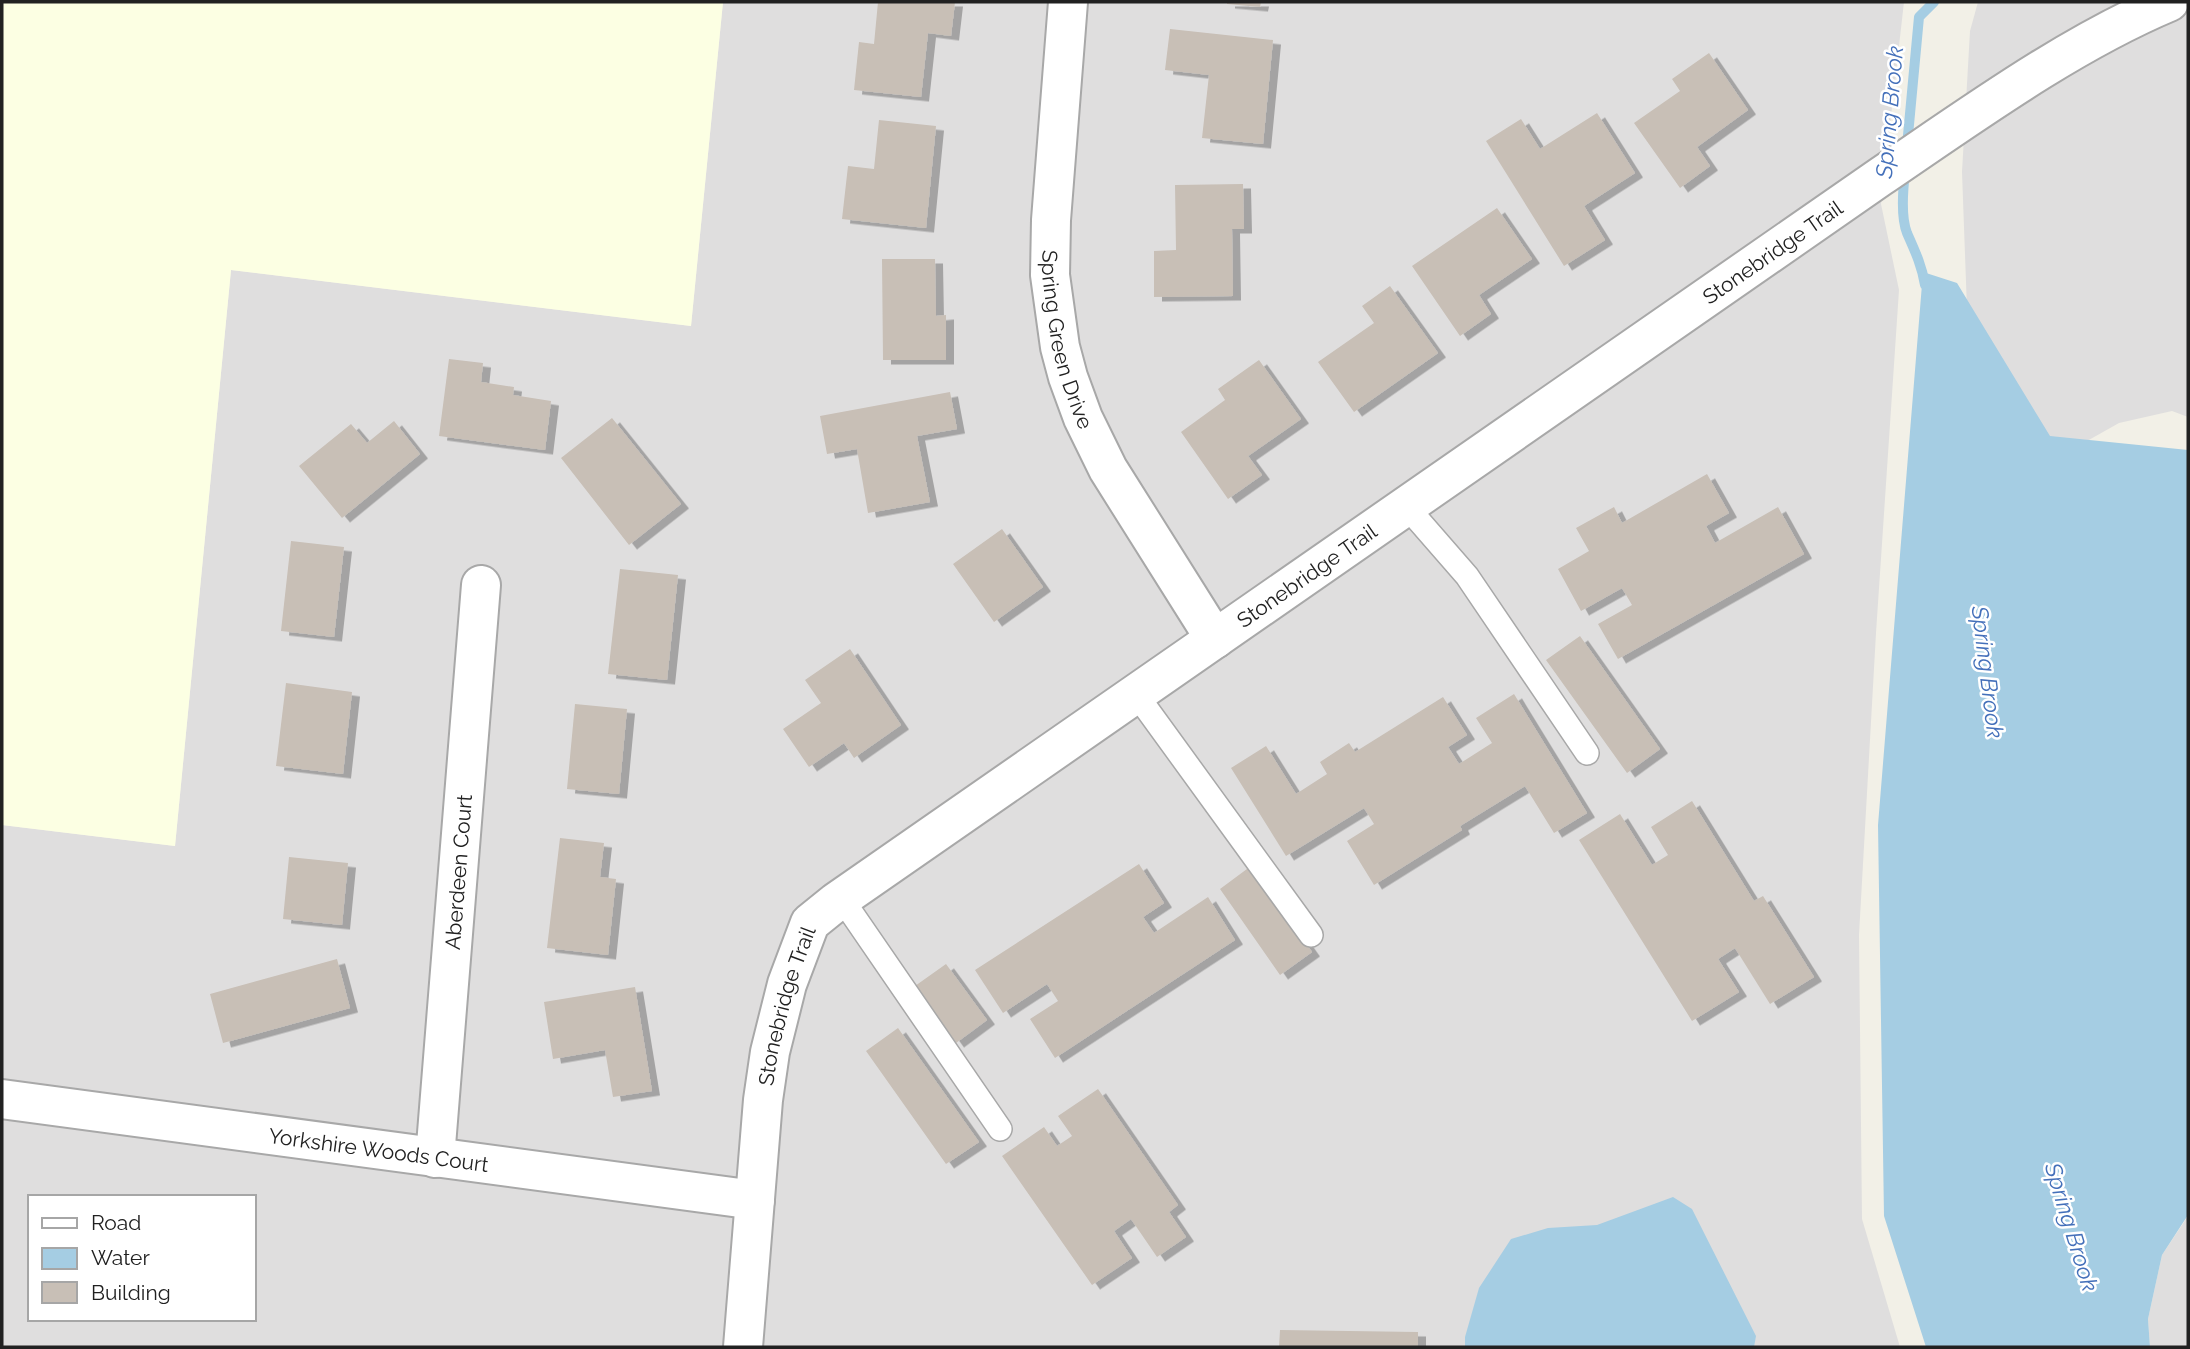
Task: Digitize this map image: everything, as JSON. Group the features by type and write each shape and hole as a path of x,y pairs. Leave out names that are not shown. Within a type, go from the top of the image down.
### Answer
{"street":[{"name":"Spring Green Drive","path":"1068,2 1051,220 1051,275 1060,347 1083,418 1108,469 1214,639"},
{"name":"Stonebridge Trail","path":"743,1347 768,1064 787,984 810,923 1880,177 2080,47 2169,2"},
{"name":"Aberdeen Court","path":"435,1158 481,585"},
{"name":"Yorkshire Woods Court","path":"2,1099 755,1200"}],"lane":[{"path":"1406,506 1467,576 1587,753"},
{"path":"1136,694 1311,935"},
{"path":"842,899 1000,1129"}],"shaded area":[{"path":"2,2 723,2 691,326 231,270 175,846 2,825"},
{"path":"723,2 1904,2 1881,204 1899,290 1859,935 1862,1219 1900,1347 2,1347 2,825 175,846 231,270 691,326"},
{"path":"1978,2 2188,2 2188,417 2172,411 2119,423 2064,454 1968,337 1962,172 1970,31"},
{"path":"2188,1216 2188,1347 2150,1347 2148,1319 2162,1255"}],"water":[{"path":"1923,272 1957,283 2050,436 2188,450 2188,1215 2162,1255 2148,1319 2150,1347 1926,1347 1884,1216 1878,825"},
{"path":"1673,1197 1692,1209 1756,1336 1754,1347 1465,1347 1465,1337 1479,1288 1511,1239 1548,1228 1597,1225"}],"building":[{"path":"878,2 955,2 951,36 928,33 921,97 854,90 859,42 874,44"},
{"path":"1227,2 1261,2 1260,7"},
{"path":"1170,29 1273,40 1263,144 1202,138 1209,75 1165,70"},
{"path":"1709,53 1748,110 1697,147 1710,166 1680,188 1634,123 1680,91 1672,79"},
{"path":"1597,113 1635,173 1584,206 1605,240 1564,266 1486,141 1521,119 1540,149"},
{"path":"879,120 936,126 926,228 842,219 848,166 874,169"},
{"path":"1243,184 1244,229 1232,229 1233,296 1154,297 1154,251 1176,250 1175,185"},
{"path":"1497,208 1532,259 1479,295 1491,314 1460,336 1412,266"},
{"path":"882,259 935,259 936,316 946,315 946,360 883,360"},
{"path":"1390,286 1438,353 1354,412 1318,362 1374,323 1362,306"},
{"path":"449,359 483,363 481,382 514,387 513,395 551,401 545,450 439,436"},
{"path":"1259,360 1301,419 1248,456 1262,475 1228,499 1181,432 1225,400 1218,389"},
{"path":"950,392 957,429 917,436 930,502 868,513 857,449 827,454 820,416"},
{"path":"612,418 681,504 629,545 561,458"},
{"path":"394,421 420,454 342,518 299,466 351,424 367,443"},
{"path":"1707,474 1729,513 1706,526 1715,543 1778,507 1804,554 1618,659 1598,624 1632,605 1622,588 1581,611 1558,569 1589,551 1576,528 1614,507 1622,523"},
{"path":"1002,529 1043,587 994,622 953,564"},
{"path":"291,541 344,547 334,637 281,631"},
{"path":"620,569 678,575 667,680 608,674"},
{"path":"1580,636 1660,749 1627,773 1546,660"},
{"path":"850,649 901,725 854,758 844,743 809,767 783,729 821,703 805,680"},
{"path":"286,683 352,692 343,774 276,766"},
{"path":"1514,694 1587,813 1554,833 1525,786 1460,826 1462,830 1374,885 1347,841 1374,824 1364,808 1286,856 1231,768 1266,746 1296,794 1327,774 1320,762 1349,743 1355,752 1443,697 1467,735 1448,747 1459,764 1492,743 1476,718"},
{"path":"575,704 627,709 619,794 567,789"},
{"path":"1692,801 1754,901 1763,896 1814,977 1770,1004 1735,948 1718,959 1739,992 1692,1021 1579,840 1620,814 1652,865 1668,855 1651,827"},
{"path":"560,838 604,843 600,877 616,879 608,955 547,948"},
{"path":"289,857 348,863 342,925 283,919"},
{"path":"1139,864 1164,903 1143,917 1154,933 1208,897 1235,940 1055,1058 1030,1019 1058,1001 1047,984 1003,1013 975,970"},
{"path":"1251,866 1312,952 1280,975 1220,889"},
{"path":"337,959 350,1008 223,1043 210,994"},
{"path":"946,964 987,1020 956,1043 915,986"},
{"path":"635,987 652,1091 613,1097 605,1050 553,1059 544,1002"},
{"path":"898,1028 979,1142 946,1164 866,1051"},
{"path":"1098,1089 1178,1205 1169,1212 1186,1237 1157,1257 1131,1219 1114,1231 1132,1258 1092,1285 1002,1156 1044,1127 1057,1146 1072,1136 1058,1116"},
{"path":"1280,1330 1418,1332 1418,1347 1279,1347"}],"waterway":[{"name":"Spring Brook","path":"1907,146 1919,17 1934,2"},
{"name":"Spring Brook","path":"1905,172 1905,227 1925,285"}]}
